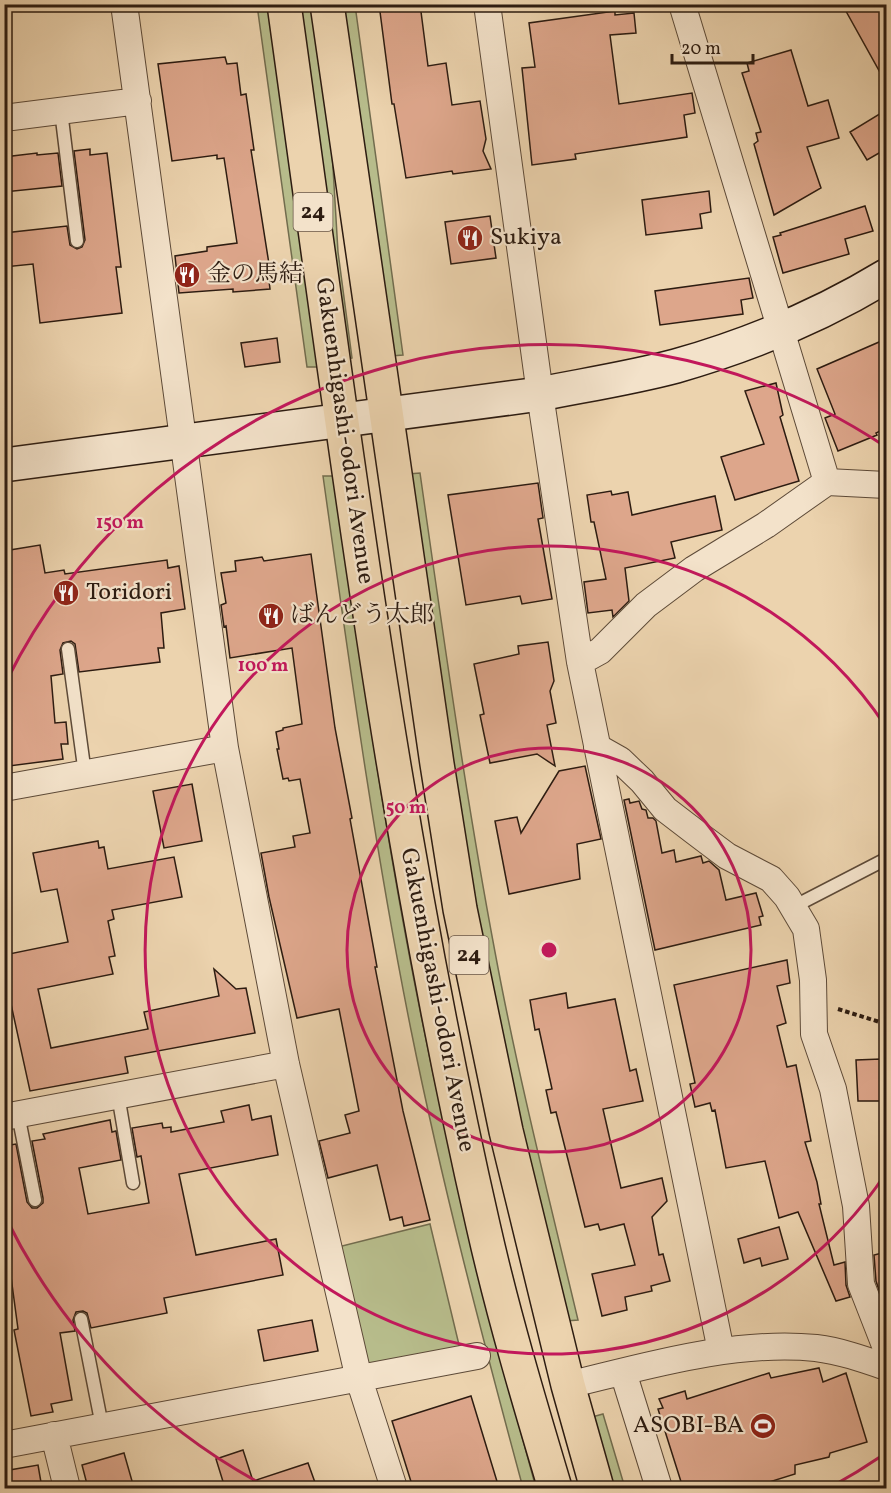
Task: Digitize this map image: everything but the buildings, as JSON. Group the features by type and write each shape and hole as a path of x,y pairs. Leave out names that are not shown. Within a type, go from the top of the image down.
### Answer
{"main road":[{"name":"Gakuenhigashi-odori Avenue","path":"284,4 341,419 393,767 418,913 483,1228 555,1488"},
{"name":"Gakuenhigashi-odori Avenue","path":"327,4 460,909 506,1131 568,1385 597,1488"}],"street":[{"path":"124,4 225,748 286,1064 359,1379 394,1488"},
{"path":"487,4 540,394 580,662 720,1351"},
{"path":"682,4 827,482"},
{"path":"4,118 138,102"},
{"path":"4,465 540,394 675,366 781,330 859,293 886,276"},
{"path":"580,662 600,651 646,605 694,568 766,525 827,482 886,485"},
{"path":"597,747 620,760 642,781 665,809 695,832 727,856 771,879 787,897 806,929 813,980 814,1034 833,1089 856,1206 861,1284 886,1348"},
{"path":"4,789 225,748"},
{"path":"11,1115 286,1064"},
{"path":"568,1385 720,1351 778,1347 817,1348 854,1356 886,1367"},
{"path":"4,1445 477,1356"},
{"path":"623,1372 659,1488"},
{"path":"54,1435 68,1488"}],"lane":[{"path":"61,111 77,241"},
{"path":"68,649 85,774"},
{"path":"793,907 886,859"},
{"path":"118,1095 133,1183"},
{"path":"11,1115 35,1200"},
{"path":"81,1319 102,1426"}],"path":[{"path":"813,1001 886,1024"}],"green space":[{"path":"257,5 270,5 319,367 307,367"},
{"path":"300,5 312,5 332,151 338,252 352,358 348,359"},
{"path":"343,5 355,5 403,355 391,356"},
{"path":"420,473 464,773 495,952 524,1091 578,1320 566,1321 483,956 408,474"},
{"path":"323,476 335,476 368,710 420,1012 483,1285 536,1488 523,1488 463,1260 423,1088 374,823"},
{"path":"430,1224 460,1349 368,1371 338,1247"},
{"path":"603,1414 625,1488 612,1488 592,1417"}],"place":[{"name":"Sukiya","path":"470,238"},
{"name":"金の馬結","path":"187,275"},
{"name":"Toridori","path":"66,593"},
{"name":"ばんどう太郎","path":"271,616"},
{"name":"ASOBI-BA","path":"763,1426"}]}
